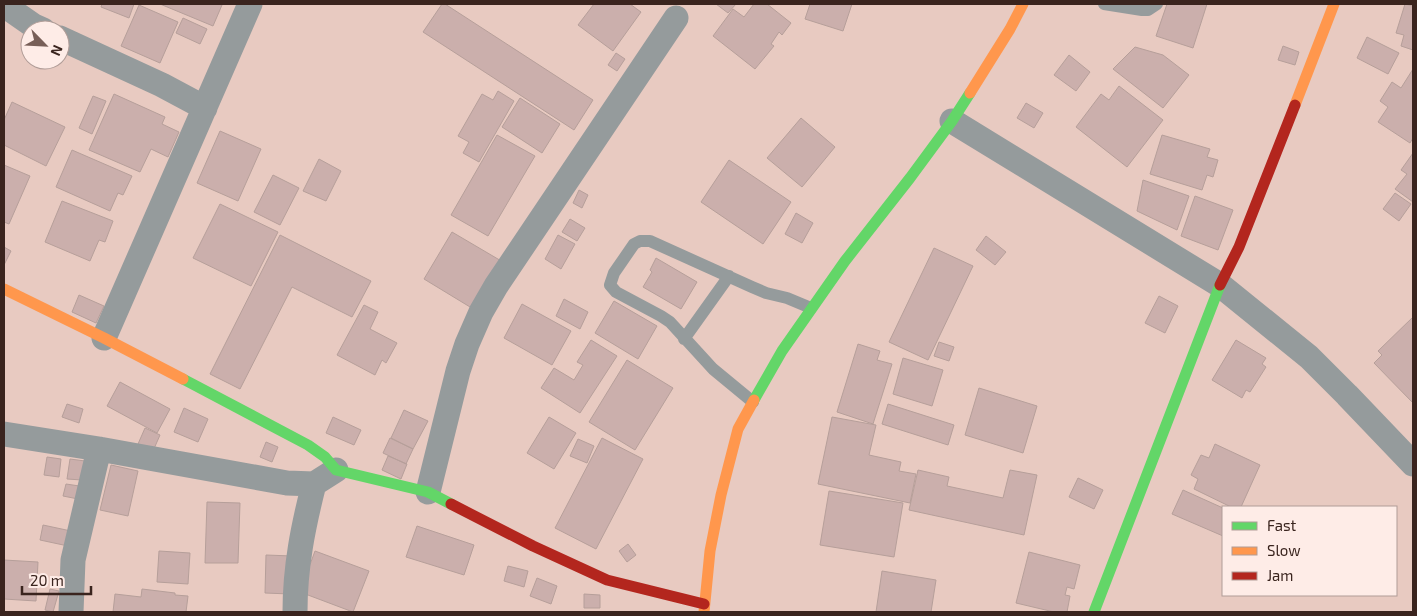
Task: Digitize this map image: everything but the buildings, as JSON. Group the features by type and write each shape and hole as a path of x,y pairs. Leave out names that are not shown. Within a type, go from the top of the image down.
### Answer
{"street":[{"path":"10,4 11,10 25,20"},
{"path":"104,338 250,4"},
{"path":"4,289 104,338 308,445 325,457 336,470 428,492 606,580 704,608 710,551 721,496 738,429 782,350 845,261 952,121 1024,4"},
{"path":"1094,612 1220,285 1239,247 1334,4"},
{"path":"428,492 458,371 481,312 496,286 676,18"},
{"path":"70,43 162,85 204,108"},
{"path":"952,121 1220,285 1309,357 1413,464"},
{"path":"4,434 287,483 314,484 336,470"},
{"path":"71,612 73,560 99,449"},
{"path":"294,612 304,523 314,484"}],"lane":[{"path":"1104,4 1148,10 1157,4"},
{"path":"753,402 713,369 670,322 616,292 610,285 614,273 634,244 646,240 766,293 787,298 811,308"},
{"path":"684,338 729,276"}],"traffic: fast":[{"path":"754,400 782,351 845,261 910,178 970,93"},
{"path":"1094,612 1220,285"},
{"path":"183,379 308,445 325,457 336,470 428,492 451,504"}],"traffic: slow":[{"path":"970,93 1010,29 1023,4"},
{"path":"1295,105 1334,4"},
{"path":"4,289 183,379"},
{"path":"704,612 710,551 721,495 738,429 754,400"}],"traffic: jam":[{"path":"1220,285 1239,247 1295,105"},
{"path":"451,504 533,546 607,580 704,604"}]}
